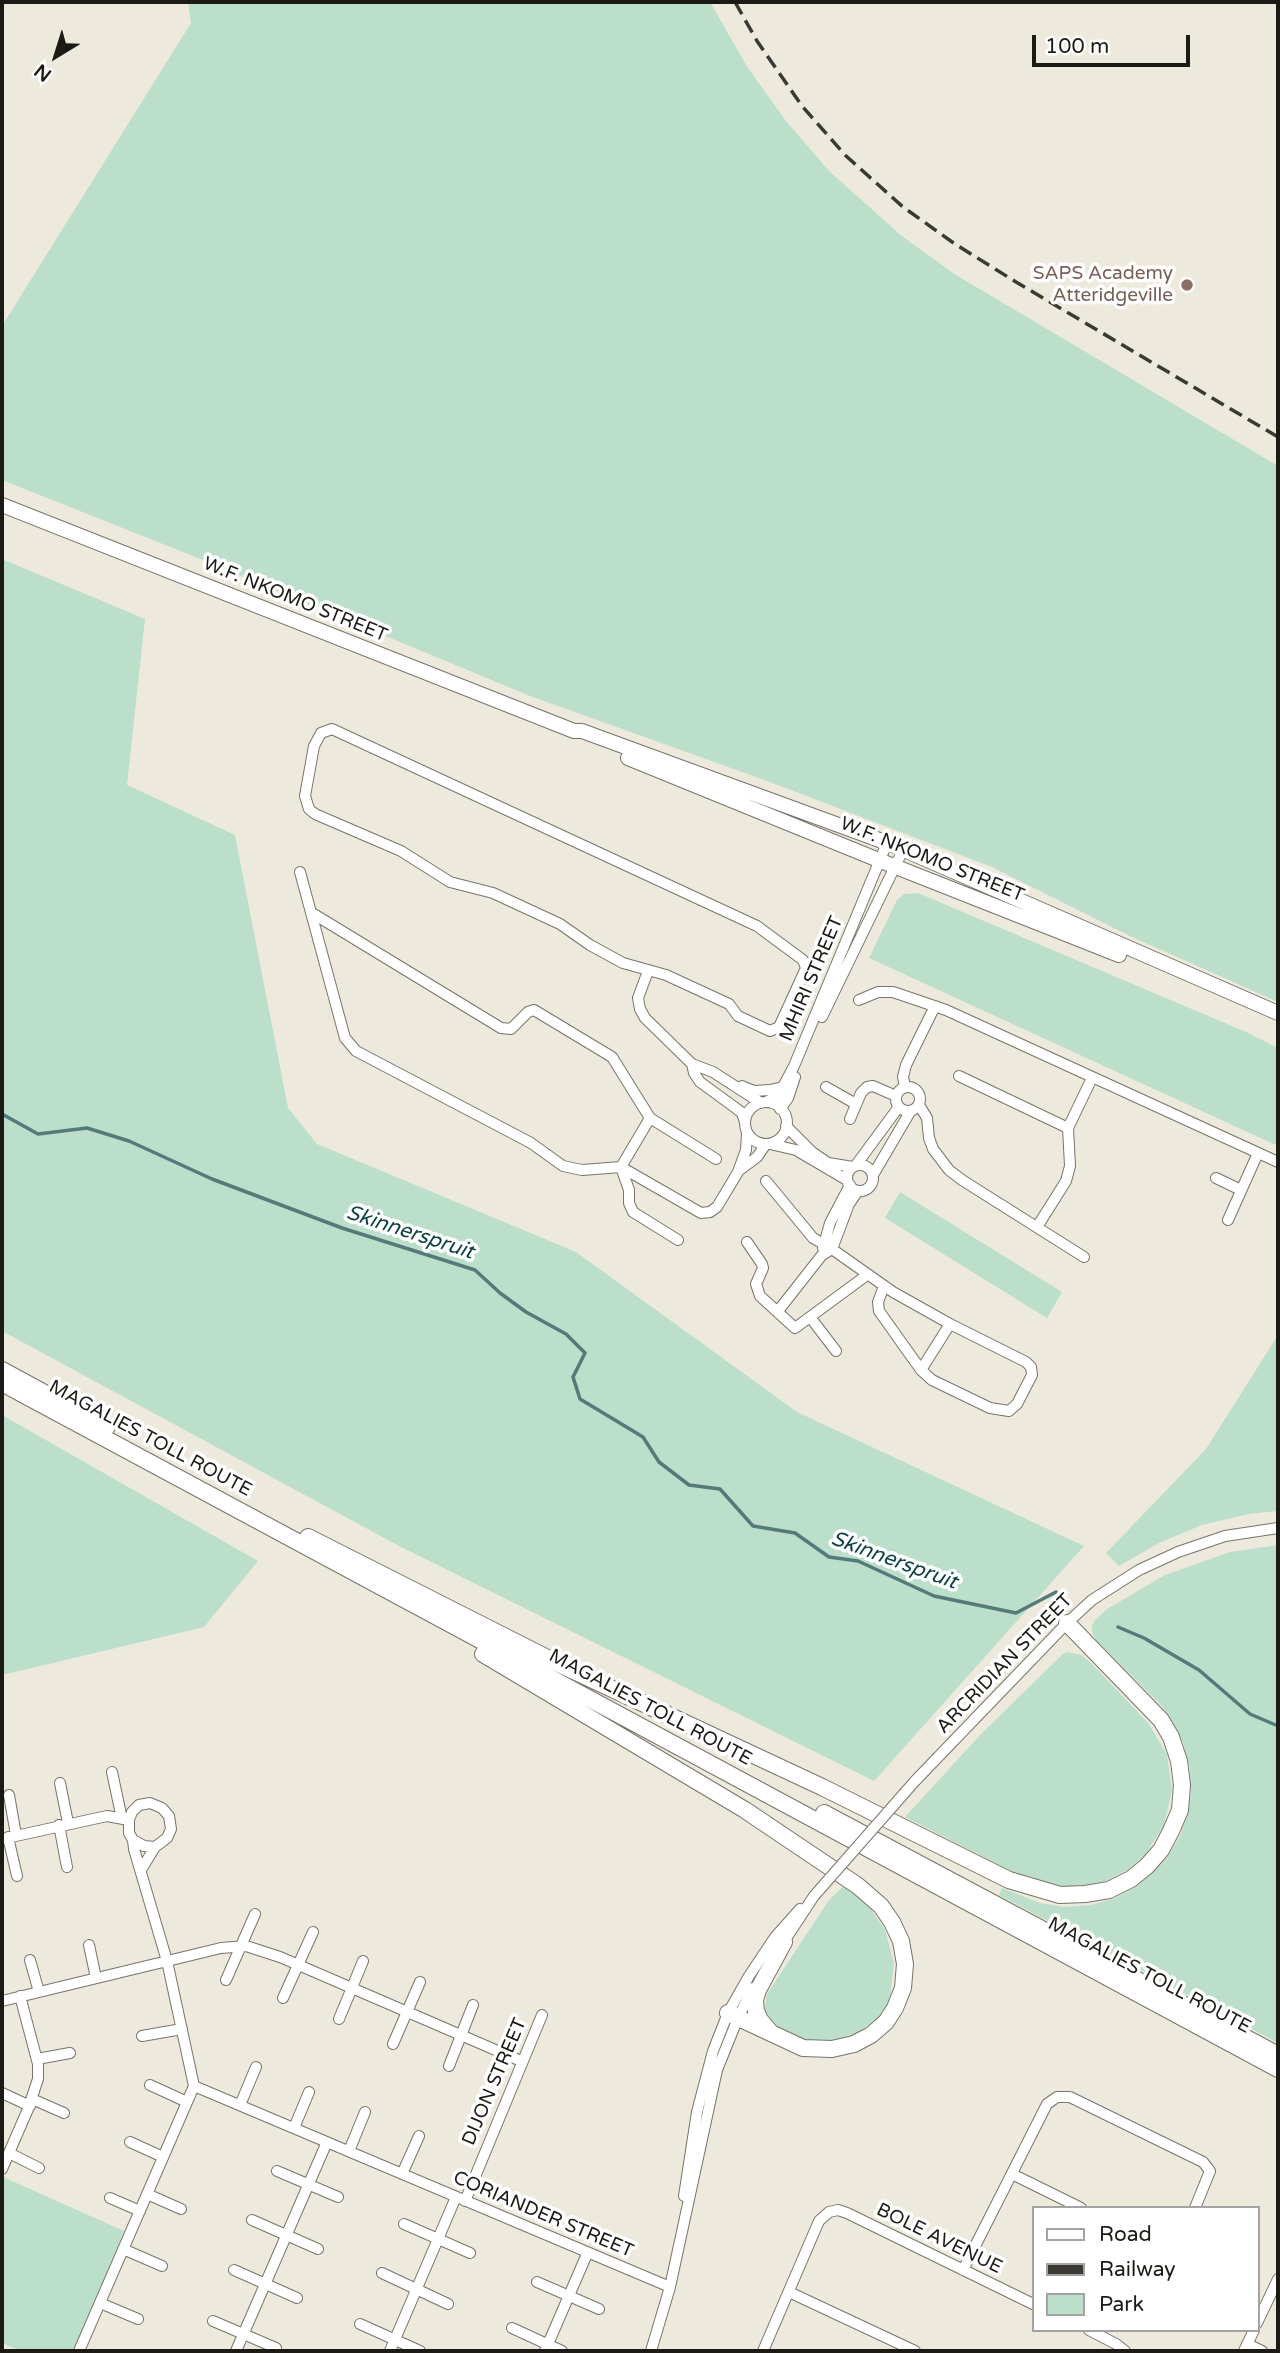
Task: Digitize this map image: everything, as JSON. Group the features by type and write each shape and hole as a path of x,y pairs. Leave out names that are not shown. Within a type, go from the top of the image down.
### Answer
{"highway":[{"name":"MAGALIES TOLL ROUTE","path":"2,1370 291,1534 1278,2069"},
{"name":"MAGALIES TOLL ROUTE","path":"2,1383 1278,2055"},
{"path":"291,1534 582,1675 822,1787 1009,1881 1060,1895 1109,1890 1131,1879 1147,1866 1161,1850 1171,1831 1180,1810 1182,1785 1180,1761 1161,1720 1067,1623"},
{"path":"291,1534 745,1811 858,1886 881,1906 892,1922 901,1941 905,1964 903,1987 886,2022 870,2035 854,2044 832,2049 803,2048 733,2016"},
{"path":"774,2036 760,2020 755,2000 784,1942"}],"main road":[{"name":"W.F. NKOMO STREET","path":"2,505 574,731 582,731 887,843 1278,1013"},
{"name":"W.F. NKOMO STREET","path":"574,731 579,737 602,747 1278,1020"}],"street":[{"path":"327,730 342,732 528,821 749,921 803,960 806,968 779,1027 771,1031 738,1016 729,1004 666,975 649,971 623,963 560,924 507,899 450,882 401,851 309,809 305,796 314,746 321,733 327,730"},
{"name":"MHIRI STREET","path":"764,1102 776,1098 783,1087 819,1010 887,843"},
{"name":"MHIRI STREET","path":"780,1109 788,1098 818,1027 903,850"},
{"path":"300,872 345,1038 356,1051 530,1143 563,1166 582,1170 621,1167 701,1213 710,1212 717,1207 738,1172 746,1150 748,1112 764,1102"},
{"path":"312,913 501,1028 511,1029 528,1012 534,1010 612,1057 650,1118 716,1159"},
{"path":"649,971 638,998 640,1009 656,1030 692,1065 713,1072 780,1109 784,1114 786,1126 781,1137 768,1144 738,1172"},
{"path":"859,1000 878,992 893,992 934,1006 1278,1162"},
{"path":"905,1087 903,1077 906,1065 934,1006"},
{"path":"692,1065 700,1082 742,1113 746,1128 755,1141 796,1150 852,1185 870,1186 873,1175 909,1108"},
{"path":"959,1076 1068,1128"},
{"path":"1037,1227 1068,1174 1068,1128 1092,1078"},
{"path":"729,1082 754,1091 783,1087"},
{"path":"850,1119 861,1093 867,1087 873,1086 896,1096 926,1118 933,1149 949,1170 1084,1257"},
{"path":"826,1087 856,1104"},
{"path":"896,1096 905,1087"},
{"path":"778,1311 826,1249 852,1185 848,1172 877,1137 920,1097 916,1090 905,1087"},
{"path":"650,1118 621,1167 633,1212 678,1240"},
{"path":"786,1126 812,1152 828,1163 868,1168 873,1175"},
{"path":"877,1137 890,1145"},
{"path":"1228,1220 1258,1153"},
{"path":"1216,1178 1241,1190"},
{"path":"766,1181 813,1238 826,1249 950,1324 1027,1362 1032,1375 1017,1405 1009,1411 990,1408 932,1380 921,1370 879,1311 878,1302 884,1286"},
{"path":"747,1242 763,1268 756,1284 757,1291 766,1303 795,1328 867,1275"},
{"path":"810,1317 836,1351"},
{"path":"921,1370 950,1324"},
{"name":"ARCRIDIAN STREET","path":"733,2016 811,1899 915,1781 1092,1600 1139,1570 1178,1552 1225,1536 1278,1528"},
{"path":"79,2351 194,2086 167,1961 112,1772"},
{"path":"60,1783 67,1867"},
{"path":"9,1796 9,1837 17,1876"},
{"path":"125,1819 139,1805 150,1803 162,1808 169,1816 171,1829 167,1838 155,1847 142,1870"},
{"path":"9,1837 107,1816 125,1819"},
{"path":"133,1840 144,1846 155,1847"},
{"name":"ARCRIDIAN STREET","path":"651,2351 670,2287 691,2197 701,2136 733,2016 749,1976 775,1937 811,1899"},
{"path":"226,1980 255,1914"},
{"path":"282,1998 313,1932"},
{"path":"89,1945 96,1978"},
{"path":"2,2001 221,1948 242,1946 298,1965 521,2061"},
{"path":"30,1960 39,1992"},
{"path":"339,2019 363,1961"},
{"path":"393,2044 420,1982"},
{"path":"20,1996 37,2059 38,2079 31,2102 5,2160 38,2168"},
{"path":"449,2066 474,2006"},
{"name":"DIJON STREET","path":"390,2351 438,2239 461,2199 542,2015"},
{"path":"142,2036 181,2029"},
{"path":"37,2059 69,2053"},
{"path":"240,2105 256,2067"},
{"path":"150,2085 187,2102"},
{"name":"CORIANDER STREET","path":"194,2086 670,2287"},
{"path":"294,2128 309,2092"},
{"path":"2,2093 64,2113"},
{"path":"964,2270 1048,2104 1057,2097 1070,2097 1203,2162 1210,2171 1196,2206"},
{"path":"349,2151 365,2112"},
{"path":"402,2174 419,2136"},
{"path":"130,2142 163,2157"},
{"path":"236,2351 327,2142"},
{"path":"277,2171 338,2197"},
{"path":"1012,2174 1077,2206"},
{"path":"147,2194 181,2209"},
{"path":"110,2198 139,2211"},
{"name":"BOLE AVENUE","path":"789,2292 819,2221 829,2211 838,2210 1032,2304"},
{"path":"253,2220 318,2249"},
{"path":"404,2224 470,2253"},
{"path":"123,2249 162,2266"},
{"path":"546,2348 587,2254"},
{"path":"234,2270 297,2298"},
{"path":"382,2273 448,2304"},
{"path":"1259,2319 1278,2279"},
{"path":"537,2282 599,2309"},
{"path":"763,2351 789,2292 915,2351"},
{"path":"100,2303 138,2319"},
{"path":"213,2321 276,2348"},
{"path":"360,2324 420,2351"},
{"path":"512,2328 546,2348 562,2351"},
{"path":"1092,2332 1125,2351"},
{"path":"1253,2332 1245,2348 1262,2351"}],"green space":[{"path":"188,2 710,2 748,68 786,121 829,171 903,237 956,275 1278,466 1278,1002 1130,936 992,867 770,782 530,696 2,480 2,326 191,23"},
{"path":"2,559 145,619 127,785 235,835 288,1108 317,1144 576,1252 797,1412 1084,1546 874,1781 399,1546 2,1331"},
{"path":"918,893 1278,1048 1278,1146 869,958 897,900 904,894"},
{"path":"900,1192 1062,1292 1047,1318 885,1218"},
{"path":"1278,1335 1278,1511 1248,1514 1202,1525 1159,1543 1119,1566 1106,1553 1206,1449"},
{"path":"2,1415 258,1561 204,1627 2,1675"},
{"path":"1278,1545 1278,2043 999,1895 1002,1888 1040,1903 1065,1907 1091,1905 1115,1898 1139,1885 1168,1857 1181,1834 1191,1795 1190,1768 1183,1742 1163,1707 1096,1640 1092,1626 1107,1609 1165,1575 1230,1552"},
{"path":"1068,1652 1081,1655 1090,1662 1149,1724 1167,1755 1172,1790 1164,1825 1145,1855 1127,1870 1106,1881 1071,1887 1047,1884 1015,1873 905,1817 981,1734"},
{"path":"844,1886 866,1902 885,1930 894,1963 890,1998 879,2017 854,2035 833,2041 801,2040 781,2032 772,2023 765,2009 767,1994 829,1900"},
{"path":"3,2177 124,2231 73,2351 21,2351 2,2343"}],"waterway":[{"name":"Skinnerspruit","path":"2,1114 38,1134 87,1128 129,1141 212,1179 342,1228 475,1270 526,1312 566,1334 585,1353 573,1377 580,1399 643,1437 659,1462 689,1485 720,1489 753,1526 795,1533 829,1557 858,1561 934,1596 1016,1613 1056,1592"},
{"name":"Skinnerspruit","path":"1118,1627 1144,1638 1199,1670 1250,1714 1278,1726"}],"railway":[{"path":"735,2 757,41 802,106 845,155 903,207 1016,282 1278,437"}],"place":[{"name":"SAPS Academy Atteridgeville","path":"1187,285"}]}
